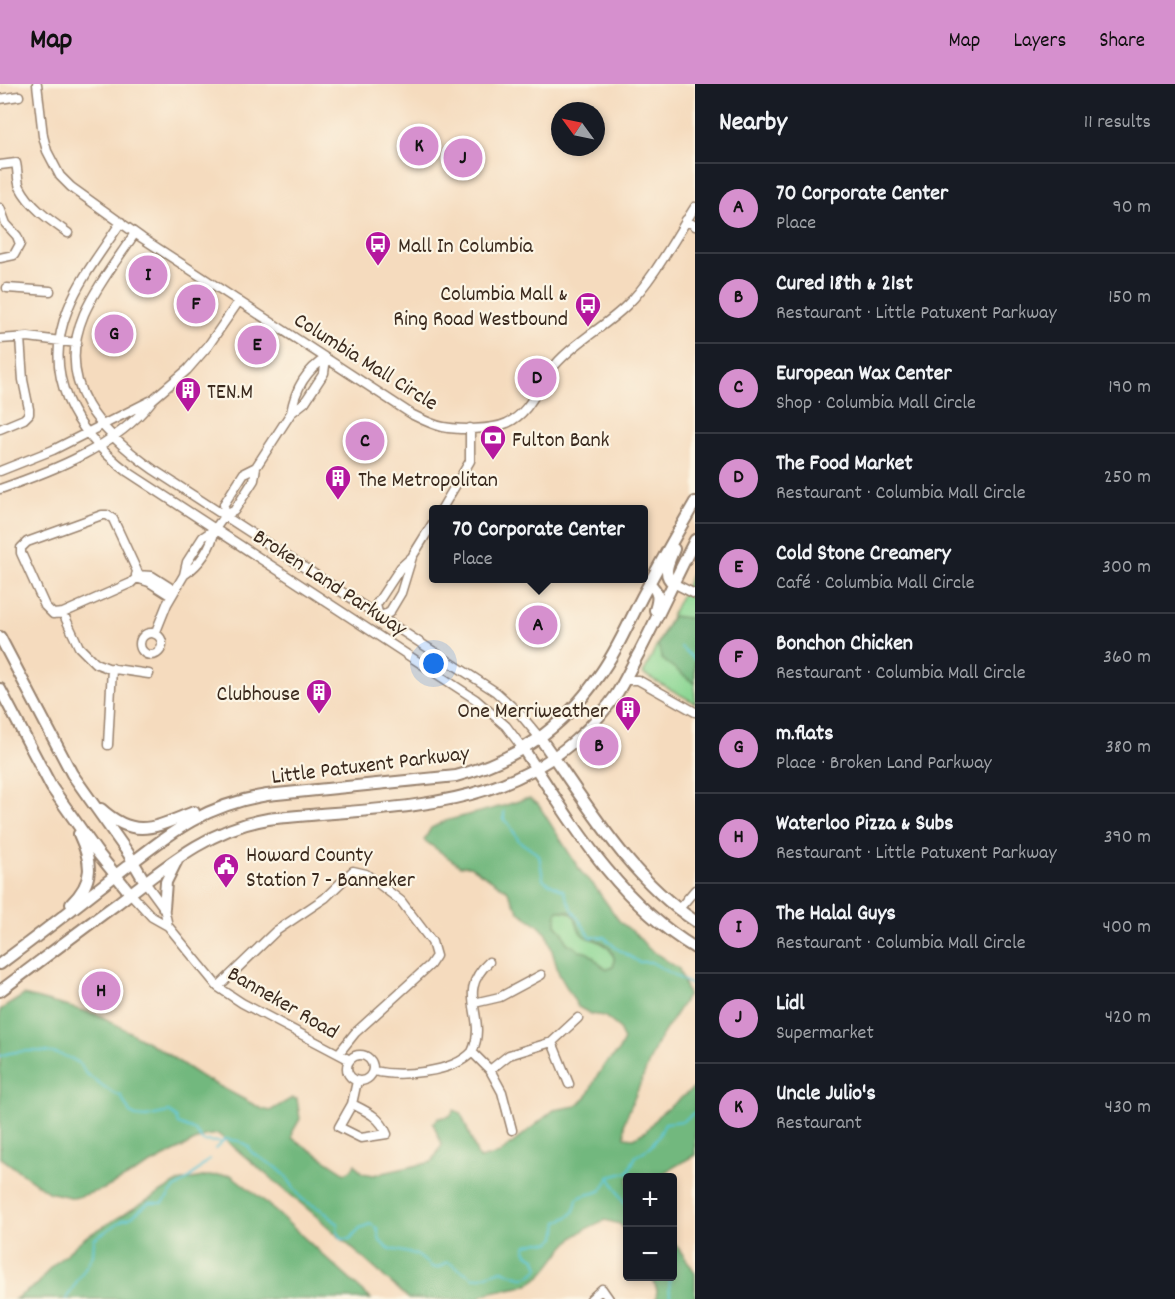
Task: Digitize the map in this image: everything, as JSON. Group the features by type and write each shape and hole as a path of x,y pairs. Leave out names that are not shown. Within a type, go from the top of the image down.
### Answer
{"main road":[{"name":"Little Patuxent Parkway","path":"0,964 167,835 217,808 243,799 456,776 480,770 524,750 569,712 599,677 695,502"},
{"path":"673,583 668,579 667,573 684,520"},
{"name":"Little Patuxent Parkway","path":"0,991 181,854 224,831 250,822 302,815 438,803 488,790 536,768 553,757 585,731 625,680 695,540"},
{"path":"646,639 658,601 657,590 650,583"},
{"path":"0,637 50,734 87,796 145,882"},
{"path":"0,689 44,773 70,815 130,893"},
{"name":"Broken Land Parkway","path":"540,738 624,857 678,910 695,921"},
{"name":"Broken Land Parkway","path":"524,750 590,849 623,890 665,928 695,948"},
{"path":"87,796 118,822 146,829 161,826 214,804 243,799"},
{"path":"32,940 78,896 85,886 89,869 88,854 70,815"},
{"path":"164,908 166,882 181,854"}],"street":[{"name":"Columbia Mall Circle","path":"37,84 43,136 52,162 60,176 71,187 135,233 326,358 419,418 443,427 496,426 516,418 528,405 555,364 630,303 695,207"},
{"path":"0,99 19,96"},
{"path":"0,165 16,164 19,185 31,202 68,233"},
{"path":"0,208 6,224 20,240 14,255 0,258"},
{"path":"687,220 695,226"},
{"name":"Broken Land Parkway","path":"121,222 75,294 62,325 59,341 58,358 63,389 69,405 86,433 97,446 128,472 475,699 506,726 524,750"},
{"name":"Broken Land Parkway","path":"135,233 90,302 83,316 77,343 77,369 80,384 90,410 101,425 112,438 147,464 496,692 520,714 540,738"},
{"path":"7,288 50,291"},
{"path":"0,489 28,479 112,438 188,370 208,346 239,301"},
{"path":"0,429 24,419 29,414 23,380 20,338"},
{"path":"0,339 20,338 77,343"},
{"path":"154,634 184,575 196,567 212,542 215,529 225,515 224,504 244,473 256,467 291,413 295,395 314,366 326,358"},
{"path":"0,471 53,450 152,400"},
{"path":"444,505 470,461 470,428"},
{"path":"107,515 113,519 136,571 136,576 131,583 63,613 53,614 45,606 21,553 21,548 27,542 62,528 107,515"},
{"path":"412,557 401,567 376,605 379,616 389,613 401,593 412,557 429,529"},
{"path":"136,576 157,574 174,591"},
{"path":"136,576 174,591"},
{"path":"673,583 695,594"},
{"path":"63,613 84,654 95,663 134,673 149,674"},
{"path":"108,745 112,668"},
{"path":"625,680 639,680 692,710"},
{"path":"218,987 276,931 325,898 349,873 357,870 366,874 405,905 432,942 436,956 430,965 355,1033 339,1053"},
{"path":"145,882 164,908 168,926"},
{"path":"678,910 695,890"},
{"name":"Banneker Road","path":"130,893 152,917 168,926 218,987 242,1004 350,1060"},
{"path":"374,1071 403,1074 442,1068 459,1063 472,1052 478,1032 473,983 478,973 489,962"},
{"path":"474,1003 500,997 541,975"},
{"path":"490,1070 509,1055 552,1042 578,1018"},
{"path":"552,1042 569,1084"},
{"path":"472,1052 490,1070 502,1092 512,1130"},
{"path":"357,1055 367,1056 373,1062 374,1071 367,1080 357,1081 348,1074 347,1064 357,1055"},
{"path":"352,1104 377,1117 383,1123 387,1134 361,1138 339,1126 352,1104 357,1081"},
{"path":"591,1299 602,1289 609,1299"}],"green space":[{"path":"695,567 695,703 643,674"},
{"path":"672,616 695,619 695,684 662,659 658,645"},
{"path":"525,799 538,804 583,875 593,884 620,922 636,934 648,948 679,969 688,995 657,1043 624,1123 625,1137 634,1138 646,1131 658,1116 695,1087 695,1155 663,1173 623,1173 623,1228 620,1224 605,1220 581,1232 564,1247 542,1274 523,1286 489,1293 477,1299 409,1299 316,1216 218,1134 204,1136 104,1189 74,1198 48,1192 0,1157 0,1010 24,995 99,1015 158,1048 202,1077 262,1109 270,1111 292,1098 297,1099 300,1119 292,1138 345,1173 355,1164 362,1173 374,1175 432,1162 442,1145 433,1123 439,1118 450,1116 454,1110 461,1113 479,1159 499,1154 554,1110 576,1106 586,1098 605,1064 618,1052 624,1040 618,1027 604,1016 591,1014 578,1007 559,974 547,934 519,912 507,890 470,866 460,866 424,840 431,828 445,821","holes":["557,911 570,912 575,916 583,936 600,941 608,948 614,957 613,967 608,969 603,967 588,953 579,951 567,943 556,924"]},
{"path":"556,911 568,912 574,916 582,934 610,950 614,960 613,967 608,969 601,966 593,956 567,943 556,924"},
{"path":"231,1175 263,1200 371,1299 15,1299 38,1284 50,1268 84,1238 178,1182 207,1176"},
{"path":"677,1247 695,1274 695,1299 656,1299 657,1290 654,1281 677,1281"}],"waterway":[{"path":"681,647 695,660"},
{"path":"504,812 504,820 519,841 539,855 543,879 564,891 572,909 591,937 604,937 616,948 639,962 651,962 695,987"},
{"path":"0,1056 20,1051 34,1051 72,1059 85,1073 121,1096 130,1113 146,1117 169,1112 176,1117 178,1124 194,1130 203,1141 219,1142"},
{"path":"215,1149 225,1139 239,1141 249,1147 252,1153 285,1175 302,1199 323,1211 338,1224 337,1231 342,1239 350,1239 360,1228 370,1224 377,1228 380,1241 387,1248 417,1255 432,1267 437,1268 448,1262 474,1278 502,1270 526,1277 539,1267 535,1258 527,1254 525,1250 527,1245 539,1242 549,1243 556,1238 558,1222 572,1213 577,1199 600,1191 609,1177 628,1172 636,1156 649,1148 659,1136 665,1123 683,1121 695,1112"},
{"path":"66,1299 93,1255 94,1239 130,1218 149,1203 163,1203 174,1189 210,1159"},
{"path":"610,1178 623,1200"},
{"path":"669,1281 670,1299"}],"place":[{"name":"Uncle Julio's","path":"419,146"},
{"name":"Lidl","path":"463,158"},
{"name":"Mall In Columbia","path":"378,267"},
{"name":"The Halal Guys","path":"148,275"},
{"name":"Bonchon Chicken","path":"196,304"},
{"name":"Columbia Mall & Ring Road Westbound","path":"588,328"},
{"name":"m.flats","path":"114,334"},
{"name":"Cold Stone Creamery","path":"257,345"},
{"name":"The Food Market","path":"537,378"},
{"name":"TEN.M","path":"188,413"},
{"name":"European Wax Center","path":"365,441"},
{"name":"Fulton Bank","path":"493,461"},
{"name":"The Metropolitan","path":"338,501"},
{"name":"70 Corporate Center","path":"538,625"},
{"name":"Clubhouse","path":"319,715"},
{"name":"One Merriweather","path":"628,732"},
{"name":"Cured 18th & 21st","path":"599,746"},
{"name":"Howard County Station 7 - Banneker","path":"226,889"},
{"name":"Waterloo Pizza & Subs","path":"101,991"}]}
